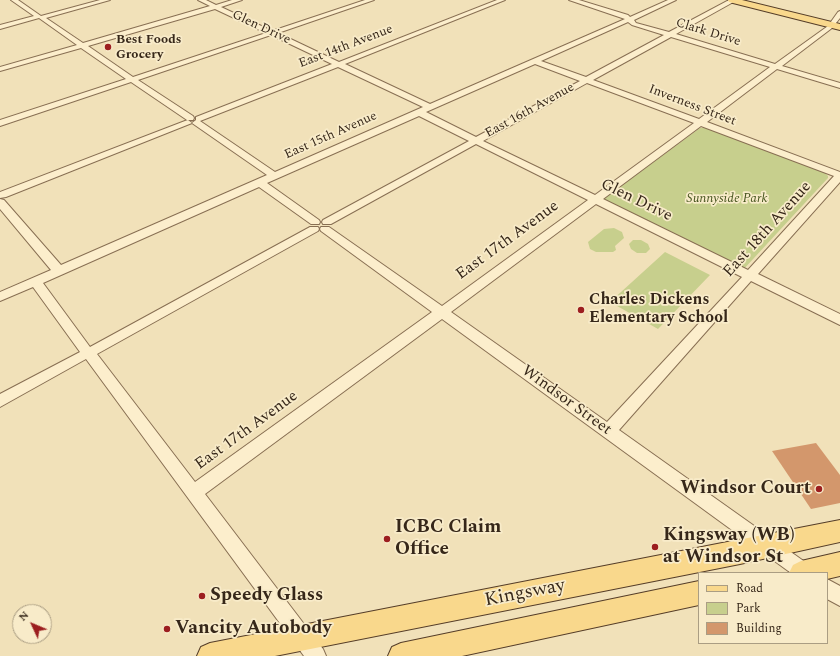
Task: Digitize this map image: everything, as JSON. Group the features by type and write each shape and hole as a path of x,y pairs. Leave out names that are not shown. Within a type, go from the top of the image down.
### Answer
{"main road":[{"path":"733,0 836,25"},
{"path":"745,0 836,25"},
{"name":"Kingsway","path":"210,656 309,647 840,531"},
{"path":"808,572 840,564"},
{"name":"Kingsway","path":"401,656 698,593"}],"street":[{"path":"14,0 275,176"},
{"path":"0,27 107,0"},
{"name":"Glen Drive","path":"201,0 430,107"},
{"path":"0,69 239,0"},
{"path":"0,123 371,0"},
{"name":"East 14th Avenue","path":"1,198 502,0"},
{"name":"Clark Drive","path":"572,0 624,15 634,24 840,86"},
{"name":"East 15th Avenue","path":"0,297 673,0"},
{"name":"East 16th Avenue","path":"0,401 733,0"},
{"name":"East 17th Avenue","path":"194,492 699,122 776,66 836,25 840,13"},
{"name":"Inverness Street","path":"535,61 840,176"},
{"name":"Glen Drive","path":"418,112 840,320"},
{"name":"East 18th Avenue","path":"608,432 840,176"},
{"name":"Windsor Street","path":"260,182 769,546 803,572"},
{"path":"1,198 59,271"},
{"path":"35,281 309,647"},
{"path":"828,589 840,597"}],"green space":[{"name":"Sunnyside Park","path":"700,128 706,128 824,172 828,176 828,178 742,271 598,203"},
{"path":"614,228 622,232 624,238 615,246 616,250 613,252 596,252 590,249 588,242 604,229"},
{"path":"633,240 641,240 648,244 650,249 646,253 637,253 631,249 629,244"},
{"path":"665,252 710,275 658,329 610,302"}],"building":[{"name":"Windsor Court","path":"816,443 840,475 840,503 811,509 772,451"}],"place":[{"name":"Best Foods Grocery","path":"108,47"},
{"name":"Charles Dickens Elementary School","path":"581,310"},
{"name":"Windsor Court","path":"819,489"},
{"name":"ICBC Claim Office","path":"387,539"},
{"name":"Kingsway (WB) at Windsor St","path":"655,547"},
{"name":"Speedy Glass","path":"202,596"},
{"name":"Vancity Autobody","path":"167,629"}]}
